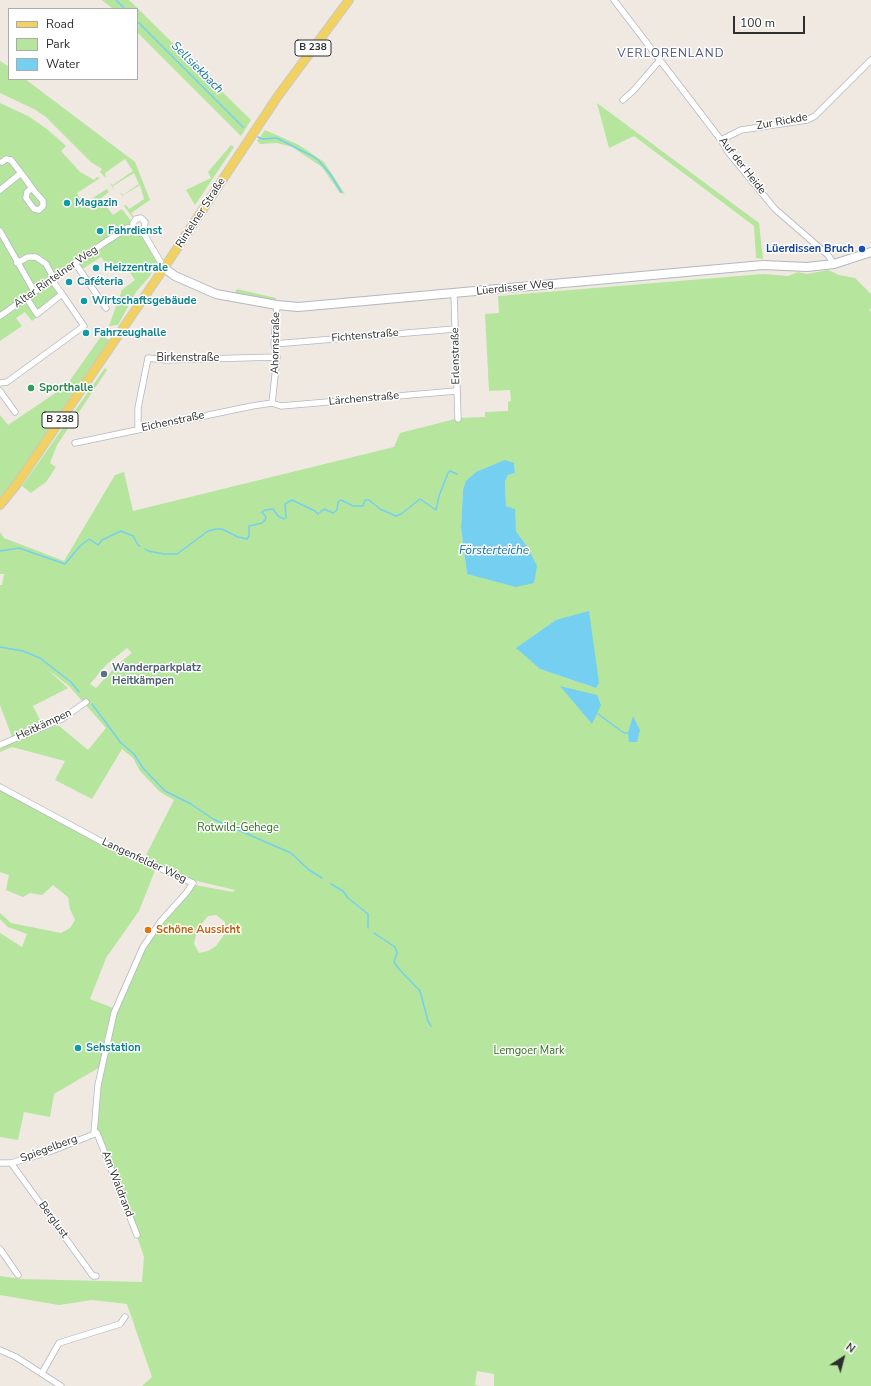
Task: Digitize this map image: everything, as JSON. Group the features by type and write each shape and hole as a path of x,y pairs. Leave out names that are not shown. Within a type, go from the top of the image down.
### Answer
{"main road":[{"name":"Rintelner Straße","path":"0,505 17,484 164,268 278,96 348,0"},
{"name":"Lüerdisser Weg","path":"164,268 174,276 216,294 277,305 320,306 755,266 807,267 834,264 871,252"}],"street":[{"name":"Auf der Heide","path":"614,0 721,140 728,152 772,206 828,255 834,264"},
{"path":"623,100 633,91 660,60"},
{"name":"Zur Rickde","path":"721,140 741,130 807,120 815,116 871,60"},
{"path":"2,162 6,159 11,160 32,188"},
{"path":"0,180 2,188 20,173"},
{"path":"144,234 133,228 133,223 136,219 141,218 145,222 144,234 164,268"},
{"name":"Alter Rintelner Weg","path":"0,316 52,278 127,228 133,228"},
{"path":"0,231 1,237 34,291"},
{"path":"0,383 7,382 84,326 52,278 46,264 36,257 28,257 17,262"},
{"path":"75,263 106,308"},
{"path":"26,297 37,314 62,294"},
{"name":"Erlenstraße","path":"454,294 458,418"},
{"name":"Ahornstraße","path":"272,403 277,358 274,344 277,305"},
{"name":"Fichtenstraße","path":"274,344 455,329"},
{"name":"Birkenstraße","path":"138,430 138,408 148,358 166,360 277,358"},
{"path":"0,391 15,412"},
{"name":"Lärchenstraße","path":"272,403 282,406 456,391"},
{"name":"Eichenstraße","path":"75,443 272,403"},
{"name":"Heitkämpen","path":"0,746 62,719 86,702"},
{"name":"Langenfelder Weg","path":"0,787 104,843 193,883 187,892 161,921 143,947 114,1013 98,1085 96,1133"},
{"name":"Spiegelberg","path":"0,1163 11,1163 49,1152 96,1133"},
{"name":"Am Waldrand","path":"96,1133 137,1235"},
{"name":"Berglust","path":"11,1163 93,1276 96,1276"},
{"path":"0,1249 18,1275"},
{"path":"42,1373 59,1343 120,1324 125,1317"},
{"path":"0,1350 42,1373 61,1386"}],"green space":[{"path":"102,0 129,0 137,8 112,8"},
{"path":"138,9 251,120 241,136 138,33"},
{"path":"0,61 8,66 8,80 26,80 135,162 150,200 131,213 134,217 133,218 124,206 126,205 129,209 144,199 140,185 122,196 120,192 123,195 139,184 134,173 113,186 115,191 110,183 113,185 133,171 125,159 105,173 106,178 100,172 102,169 91,162 46,117 34,109 0,93"},
{"path":"0,103 28,116 47,129 66,146 61,151 80,172 94,180 97,177 100,178 77,193 83,204 107,189 109,192 101,198 106,205 115,199 107,207 113,215 122,209 131,221 129,225 141,236 157,262 150,276 136,292 118,325 109,326 122,290 135,280 127,268 119,270 110,261 106,264 101,257 84,268 75,268 52,283 61,297 32,321 25,312 16,318 22,326 0,341"},
{"path":"597,103 759,223 763,259 756,258 754,226 634,136 609,148"},
{"path":"265,130 299,145 324,162 345,194 340,193 322,167 292,147 277,143 260,144 257,141"},
{"path":"231,145 234,147 195,205 186,190 211,178 208,172"},
{"name":"Lemgoer Mark","path":"828,270 839,275 855,278 871,294 871,308 869,310 871,312 871,1386 494,1386 494,1374 477,1371 475,1385 479,1386 142,1386 152,1377 127,1304 92,1300 59,1305 0,1295 0,1276 21,1279 142,1282 144,1257 123,1195 97,1128 100,1067 54,1094 50,1117 24,1112 18,1140 0,1137 0,933 22,947 27,934 8,927 0,919 0,913 11,923 61,933 70,928 75,920 70,909 68,897 53,885 42,895 30,893 23,897 6,890 9,875 0,872 0,789 156,868 139,911 106,958 90,999 113,1008 104,1041 101,1066 115,1014 145,948 163,923 195,885 233,892 235,890 193,880 144,859 174,800 160,792 140,771 133,758 122,749 92,799 55,780 65,761 12,747 0,752 0,749 9,744 58,725 88,750 106,728 69,686 46,668 68,688 33,706 42,724 12,737 0,705 0,585 2,585 4,574 0,574 0,532 4,538 64,561 115,475 124,472 133,511 394,447 400,433 459,418 485,417 485,412 508,411 508,402 511,401 510,390 489,391 485,314 499,313 498,296 763,274 788,276 798,272 807,274","holes":["514,463 515,473 508,475 505,482 506,506 514,509 516,531 528,548 467,574 461,528 463,490","516,647 596,688 540,669","127,648 132,653 118,664 96,688 90,684 107,664","216,915 225,922 226,932 216,946 208,951 199,953 194,944 197,930 208,916"]},
{"path":"237,289 276,298 275,302 234,294"},
{"path":"102,335 113,343 12,485 0,499 0,415 8,425 66,386"},
{"path":"105,368 107,370 57,445 50,463 56,467 46,482 31,493 22,486"}],"water":[{"name":"Försterteiche","path":"505,460 514,463 515,473 508,475 505,482 506,506 515,509 516,531 528,548 537,566 534,583 516,587 467,574 461,528 463,490 466,481 476,472"},
{"path":"589,611 599,683 596,688 540,669 516,648 556,620"},
{"path":"560,686 597,695 601,705 592,724"},
{"path":"633,716 640,730 637,742 629,742 628,733"}],"waterway":[{"name":"Sellsiekbach","path":"116,0 124,8"},
{"name":"Sellsiekbach","path":"138,22 243,127"},
{"name":"Sellsiekbach","path":"258,137 262,139 277,138 312,156 318,160 331,175 341,192"},
{"path":"286,518 285,504 292,500 315,511 318,514 324,509 333,513 337,510 338,502 341,500 353,506 363,506 365,500 369,500 380,509 396,516 401,514 420,499 436,510 439,496 448,473 450,471 457,474"},
{"path":"145,549 164,554 177,554 208,531 216,529 222,529 238,537 247,539 249,536 249,526 262,523 265,520 266,517 262,512 265,510 273,509 278,516 284,519"},
{"path":"0,551 19,548 65,564 80,546 89,539 98,545 102,540 121,531 133,536 140,546"},
{"path":"0,647 23,651 40,658 71,682 79,692"},
{"path":"92,704 121,743 134,754 143,768 165,791 191,804 213,819 291,853 309,870 322,878"},
{"path":"598,714 624,733 628,733"},
{"path":"331,884 343,891 348,898 368,914 368,928"},
{"path":"374,933 395,947 397,953 394,962 420,991 428,1021 431,1026"}],"place":[{"name":"Magazin","path":"67,203"},
{"name":"Fahrdienst","path":"100,231"},
{"name":"Lüerdissen Bruch","path":"862,249"},
{"name":"Heizzentrale","path":"96,268"},
{"name":"Caféteria","path":"69,282"},
{"name":"Wirtschaftsgebäude","path":"84,301"},
{"name":"Fahrzeughalle","path":"86,333"},
{"name":"Sporthalle","path":"31,388"},
{"name":"Wanderparkplatz Heitkämpen","path":"104,674"},
{"name":"Schöne Aussicht","path":"148,930"},
{"name":"Sehstation","path":"78,1048"}],"district":[{"name":"VERLORENLAND","path":"671,54"}],"park label":[{"name":"Rotwild-Gehege","path":"238,828"}]}
